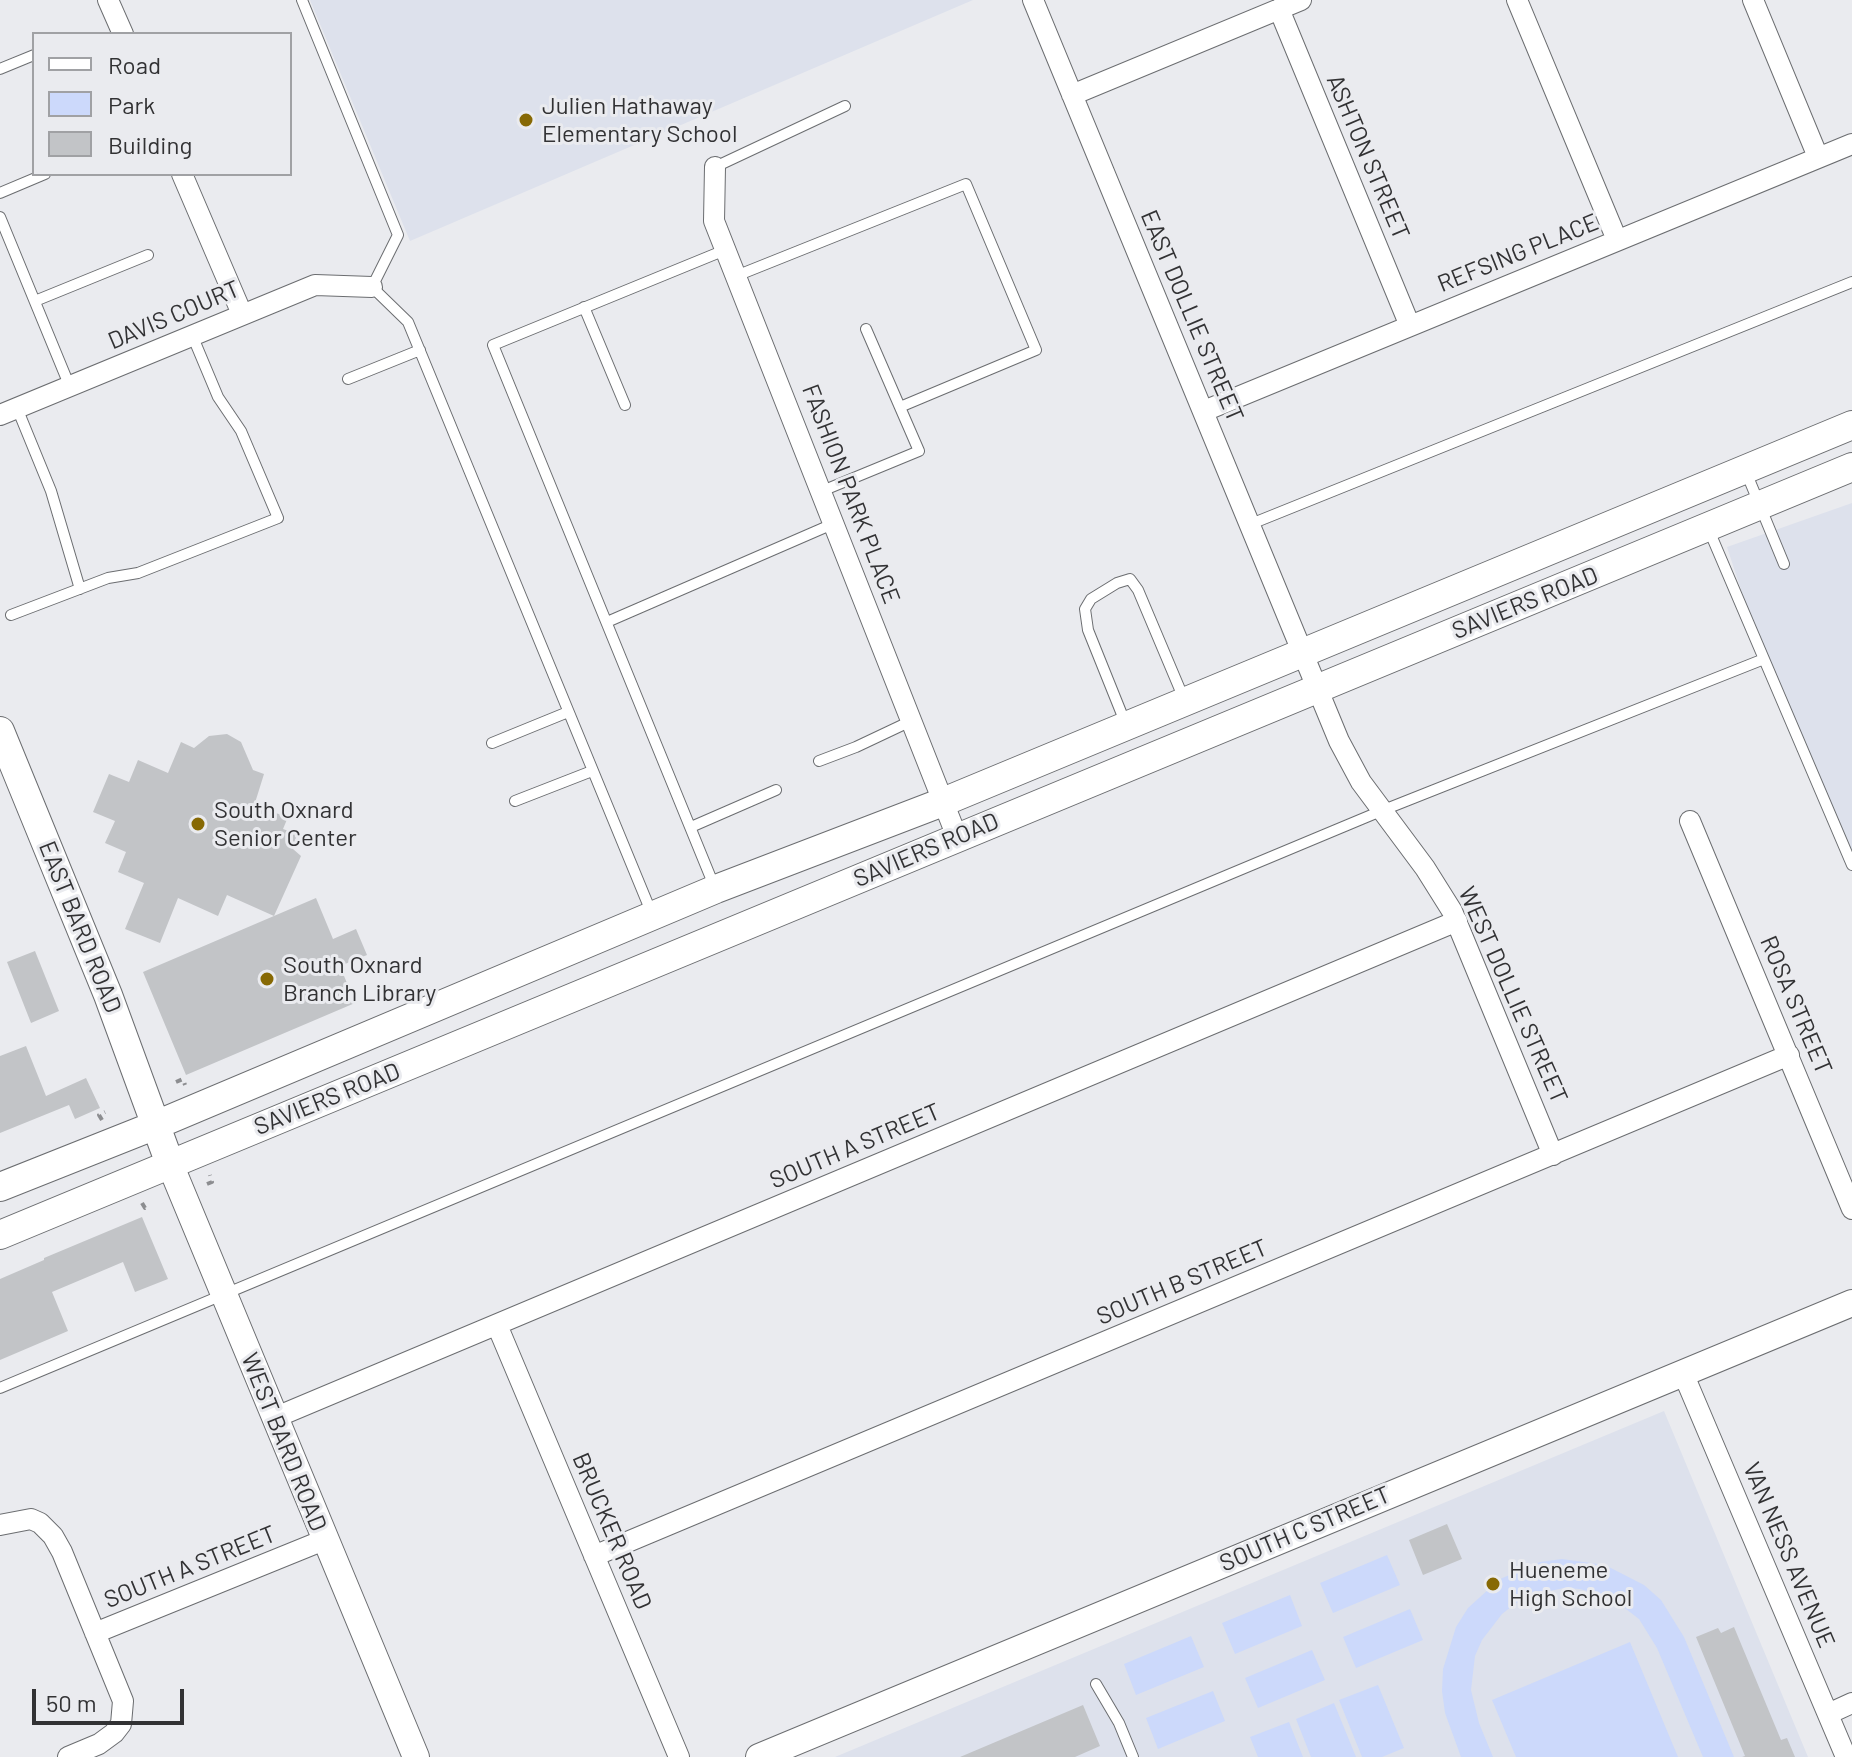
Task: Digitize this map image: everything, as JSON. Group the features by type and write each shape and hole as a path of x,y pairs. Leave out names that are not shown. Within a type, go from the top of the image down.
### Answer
{"main road":[{"name":"SAVIERS ROAD","path":"0,1187 156,1125 716,889 943,802 1852,425"},
{"name":"SAVIERS ROAD","path":"0,1235 1852,467"},
{"name":"EAST BARD ROAD","path":"0,731 108,995 156,1125"},
{"name":"WEST BARD ROAD","path":"156,1125 170,1164"}],"street":[{"path":"108,0 122,32"},
{"name":"EAST DOLLIE STREET","path":"1033,0 1302,652"},
{"path":"1072,95 1301,0"},
{"path":"1517,0 1617,240"},
{"path":"1753,0 1818,157"},
{"name":"ASHTON STREET","path":"1279,9 1410,326"},
{"name":"REFSING PLACE","path":"1204,411 1852,144"},
{"name":"FASHION PARK PLACE","path":"715,167 714,221 957,837"},
{"path":"183,176 242,314"},
{"name":"DAVIS COURT","path":"8,412 315,285 372,287"},
{"name":"WEST DOLLIE STREET","path":"1302,652 1346,755 1361,782 1425,868 1457,921 1553,1155"},
{"name":"ROSA STREET","path":"1690,821 1852,1209"},
{"name":"SOUTH A STREET","path":"274,1418 1457,921"},
{"name":"SOUTH B STREET","path":"594,1556 1789,1055"},
{"name":"WEST BARD ROAD","path":"170,1164 416,1757"},
{"name":"SOUTH C STREET","path":"759,1757 1852,1303"},
{"name":"BRUCKER ROAD","path":"497,1325 679,1757"},
{"name":"VAN NESS AVENUE","path":"1683,1373 1846,1757"},
{"name":"SOUTH A STREET","path":"0,1525 31,1519 53,1536 95,1633 324,1540"},
{"path":"68,1757 99,1744 121,1724 120,1692 95,1633"},
{"path":"1828,1714 1852,1703"}],"lane":[{"path":"302,0 398,235 372,287 408,322 652,916"},
{"path":"0,69 32,56"},
{"path":"715,167 845,106"},
{"path":"0,193 40,176"},
{"path":"736,276 966,184 1036,350 900,407"},
{"path":"0,217 70,387"},
{"path":"716,889 493,345 725,250"},
{"path":"35,301 148,255"},
{"path":"1251,524 1852,282"},
{"path":"584,307 625,405"},
{"path":"822,491 919,451 866,329"},
{"path":"11,615 108,578 138,573 278,518 241,431 218,397 192,335"},
{"path":"348,379 420,350"},
{"path":"8,412 51,491 80,589"},
{"path":"1746,470 1784,564"},
{"path":"607,622 835,523"},
{"path":"1708,526 1852,865"},
{"path":"1125,724 1088,630 1085,609 1091,599 1117,583 1130,579 1138,590 1184,700"},
{"path":"0,1388 1381,811 1764,659"},
{"path":"492,743 568,712"},
{"path":"819,761 911,721"},
{"path":"515,801 592,771"},
{"path":"691,827 776,790"},
{"path":"1096,1684 1119,1723 1133,1757"}],"path":[{"path":"176,1082 183,1079 185,1085"},
{"path":"102,1120 99,1115 105,1112"},
{"path":"207,1184 212,1182 210,1175"},
{"path":"142,1203 145,1208 149,1206"}],"shaded area":[{"name":"Julien Hathaway Elementary School","path":"310,0 973,0 410,241"},
{"path":"1852,503 1852,865 1764,660 1727,547"},
{"name":"Hueneme High School","path":"1664,1411 1808,1757 835,1757"}],"green space":[{"path":"1387,1555 1400,1585 1333,1613 1320,1583"},
{"path":"1562,1559 1605,1565 1644,1585 1661,1600 1684,1637 1734,1757 1703,1757 1657,1648 1639,1619 1613,1599 1580,1589 1564,1588 1531,1595 1516,1603 1502,1614 1482,1640 1475,1656 1471,1690 1479,1723 1493,1757 1461,1757 1445,1713 1442,1691 1443,1669 1456,1627 1468,1608 1500,1579 1540,1562"},
{"path":"1290,1595 1302,1626 1235,1654 1222,1623"},
{"path":"1410,1609 1423,1640 1356,1668 1343,1637"},
{"path":"1191,1636 1204,1667 1136,1695 1124,1664"},
{"path":"1630,1642 1678,1757 1516,1757 1492,1700"},
{"path":"1312,1650 1325,1680 1258,1708 1245,1678"},
{"path":"1378,1685 1404,1748 1382,1757 1362,1757 1339,1700"},
{"path":"1213,1691 1225,1721 1158,1749 1146,1718"},
{"path":"1334,1703 1356,1757 1311,1757 1296,1719"},
{"path":"1289,1722 1303,1757 1258,1757 1250,1737"}],"building":[{"path":"227,734 241,742 253,770 264,774 254,806 288,817 283,829 297,834 293,849 301,856 274,916 227,895 218,916 178,898 160,943 125,929 144,883 118,872 126,852 105,843 115,821 93,812 109,774 129,782 138,760 168,773 181,742 194,748 209,736"},
{"path":"316,898 333,939 356,929 367,955 340,966 355,1003 186,1075 143,972"},
{"path":"35,951 59,1011 31,1023 7,962"},
{"path":"26,1046 46,1096 86,1078 100,1108 75,1119 69,1105 0,1133 0,1056"},
{"path":"142,1217 168,1279 135,1292 123,1262 52,1292 68,1331 0,1360 0,1279"},
{"path":"1447,1524 1462,1559 1423,1575 1409,1540"},
{"path":"1734,1627 1781,1740 1787,1738 1795,1757 1742,1757 1745,1756 1696,1637 1718,1628 1721,1633"},
{"path":"1083,1705 1100,1746 1075,1757 960,1757"}],"place":[{"name":"Julien Hathaway Elementary School","path":"526,120"},
{"name":"South Oxnard Senior Center","path":"198,824"},
{"name":"South Oxnard Branch Library","path":"267,979"},
{"name":"Hueneme High School","path":"1493,1584"}]}
